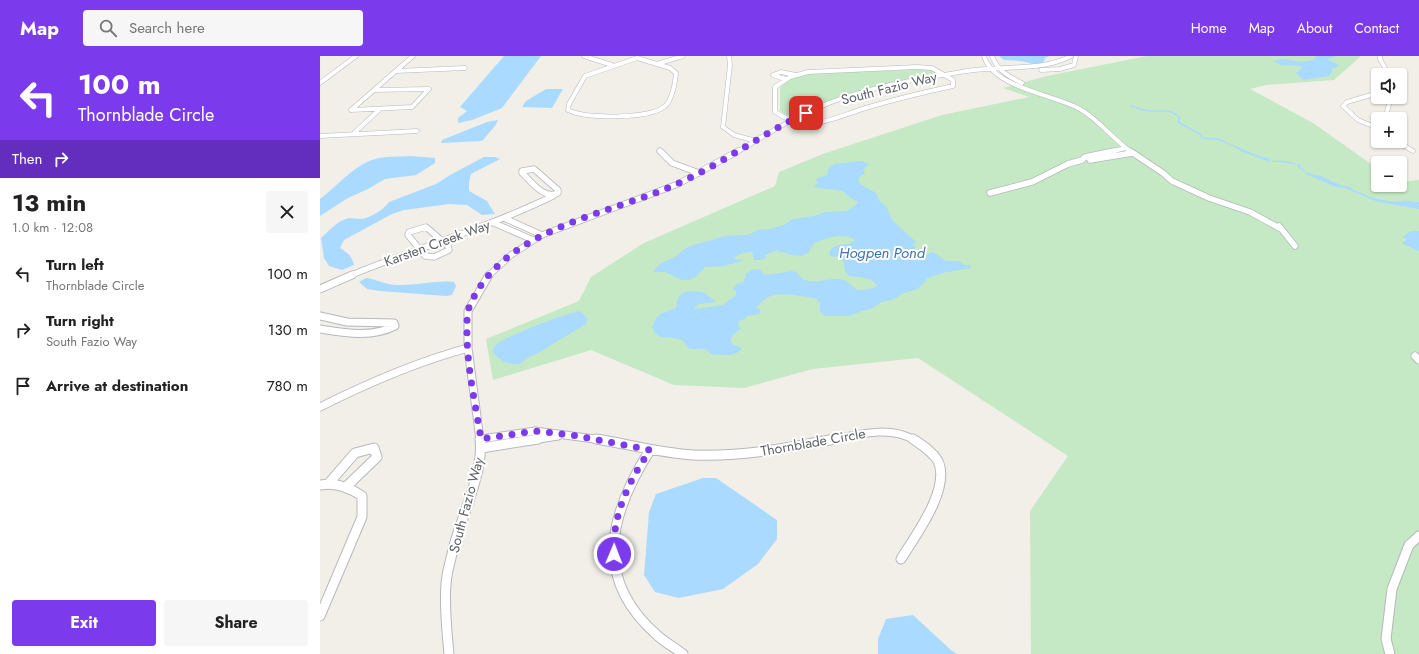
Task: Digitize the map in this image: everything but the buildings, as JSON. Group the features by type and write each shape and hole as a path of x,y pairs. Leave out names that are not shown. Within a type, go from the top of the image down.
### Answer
{"street":[{"path":"320,83 356,56"},
{"path":"374,90 428,88 429,89 412,107 351,110 413,56"},
{"path":"584,56 613,65"},
{"path":"657,64 683,56"},
{"path":"729,56 730,65 723,127 729,133 738,138 756,141"},
{"path":"730,65 734,56"},
{"path":"984,56 986,63 991,69 1010,83 1069,103 1082,110 1132,153 1172,180 1193,191 1250,212 1281,229 1295,246"},
{"path":"992,56 999,68 1006,75 1040,93"},
{"path":"999,68 1040,66 1060,62 1071,56"},
{"path":"999,68 1060,69 1074,65 1076,56"},
{"path":"1380,56 1384,68"},
{"path":"638,57 670,68 676,73 669,102 665,107 655,112 618,116 582,115 575,114 568,110 569,104 585,76 638,57"},
{"path":"925,67 937,70 944,75 953,80 953,86 874,105 827,122 807,123 783,117 775,112 774,91 779,84 785,79 808,72 925,67"},
{"path":"396,71 465,68"},
{"name":"South Fazio Way","path":"449,654 446,624 446,583 455,543 478,468 481,443 468,348 468,311 476,294 488,276 511,254 532,240 566,225 641,199 699,173 793,119 821,106 864,92 903,82 955,73 999,68"},
{"path":"785,79 773,75 781,72 796,75"},
{"path":"1371,95 1347,102 1342,106 1347,113 1371,126"},
{"path":"353,134 380,109"},
{"path":"320,136 417,131"},
{"path":"1407,147 1413,151"},
{"path":"1082,160 1085,157 1126,148"},
{"path":"660,151 664,158 674,165 699,173"},
{"path":"990,193 1032,182 1068,164 1082,160 1132,153"},
{"path":"534,169 558,190 558,193 554,196 545,194 522,173 522,171 534,169"},
{"name":"Karsten Creek Way","path":"320,289 381,263 494,223 554,196"},
{"path":"504,218 542,235"},
{"path":"494,223 532,240"},
{"path":"426,227 431,229 441,242 448,246 449,250 434,257 426,256 419,249 408,235 410,232 426,227"},
{"path":"320,316 326,319 352,322 394,323 395,326 388,331 377,333 339,332 320,329"},
{"path":"320,407 360,386 400,368 468,348"},
{"name":"Thornblade Circle","path":"481,443 572,435 650,450 692,455 736,455 784,449 876,431 906,435 926,447 938,462 941,481 933,507 901,559"},
{"path":"324,484 355,453 374,448 377,457 347,486"},
{"path":"650,450 632,477 619,509 613,539 615,568 627,599 652,630 682,654"},
{"path":"320,616 362,517 362,496 347,486 324,484"},
{"path":"1390,654 1386,639 1392,589 1409,546 1419,536"}],"green space":[{"path":"1147,56 1361,56 1334,80 1266,85 1250,89 1313,123 1371,164 1371,192 1407,192 1407,181 1419,180 1419,654 1031,654 1030,511 1068,456 918,358 813,369 744,388 674,385 591,350 493,380 486,339 579,301 591,277 644,243 775,186 779,172 823,154 942,115 1029,97 1003,88 1047,76"},
{"path":"920,68 931,70 936,73 851,93 792,115 786,115 780,111 780,88 788,81 798,76 811,73 840,71 883,71"}],"water":[{"path":"504,56 541,56 502,108 472,120 458,123 458,118 467,111 460,107"},
{"path":"999,56 1049,56 1044,59 1045,60 1042,63 1033,64 1021,61 1004,60"},
{"path":"1316,56 1337,56 1328,59 1339,66 1332,69 1332,73 1329,75 1330,76 1303,80 1296,73 1302,68 1301,66 1281,65 1273,61 1282,59 1302,62 1314,60"},
{"path":"546,89 563,89 552,108 522,107 526,101"},
{"path":"498,120 495,126 482,141 441,143 442,140 487,122"},
{"path":"1225,142 1259,156 1268,158 1270,161 1277,160 1291,162 1298,165 1301,163 1300,166 1303,169 1313,175 1318,175 1343,186 1351,187 1364,195 1391,201 1404,201 1403,200 1419,202 1419,209 1378,202 1308,175 1297,165 1267,161 1241,151"},
{"path":"410,156 435,158 435,163 416,175 385,179 348,198 320,216 320,199 355,169 379,158"},
{"path":"484,157 495,157 500,159 471,174 469,191 487,201 495,214 482,215 467,205 449,204 404,210 392,214 344,240 340,248 349,255 354,265 342,270 329,266 324,258 321,238 337,223 349,218 361,219 369,217 381,210 389,202 436,184"},
{"name":"Hogpen Pond","path":"862,161 869,164 863,169 865,173 858,178 860,184 876,193 879,200 887,208 892,220 916,242 913,245 916,248 913,252 914,257 933,252 946,261 958,261 965,265 971,265 970,268 942,273 928,278 918,289 904,293 892,300 882,302 871,309 849,316 825,316 820,311 820,303 815,298 786,294 768,297 756,307 761,311 759,314 747,316 745,319 739,321 738,326 741,328 734,335 731,341 732,344 742,348 736,353 729,355 713,355 705,349 690,349 681,340 676,338 664,338 655,332 652,327 656,319 660,314 676,308 678,298 683,293 695,291 706,293 715,300 714,302 699,304 695,307 695,309 723,305 736,295 736,291 733,289 737,284 743,282 746,277 745,275 751,270 759,269 765,275 793,271 803,279 809,281 835,279 842,280 846,281 857,290 876,287 877,285 872,280 849,276 845,271 844,262 837,257 830,256 829,252 835,246 849,244 855,240 846,236 830,238 815,243 808,253 801,256 779,252 778,250 765,255 766,258 754,260 752,252 742,253 734,259 742,261 724,266 705,267 696,277 688,280 682,280 665,272 654,272 660,264 675,257 690,246 725,236 747,235 761,229 766,230 784,225 793,219 814,216 825,212 846,211 858,202 842,191 813,187 818,183 816,179 827,175 828,169 835,164"},
{"path":"1411,231 1419,231 1419,251 1403,244 1403,242 1407,239 1402,237"},
{"path":"366,278 393,285 454,282 456,286 452,295 446,296 380,291 367,289 359,282"},
{"path":"580,311 588,319 586,324 529,357 520,364 505,362 498,358 493,352 497,344 503,340 551,320"},
{"path":"703,478 716,478 777,520 777,539 758,564 723,589 679,598 655,592 644,575 649,512 656,494"},
{"path":"913,615 957,654 878,654 878,639 886,619"}],"waterway":[{"path":"1131,106 1142,110 1166,111 1173,113 1180,118 1178,122 1200,134 1202,138 1218,139 1227,143"}],"route":[{"path":"614,554 613,539 619,509 632,477 650,450 572,435 535,431 481,439 468,348 468,311 476,294 488,276 511,254 532,240 566,225 641,199 678,184 706,170 793,119 806,113"}]}
